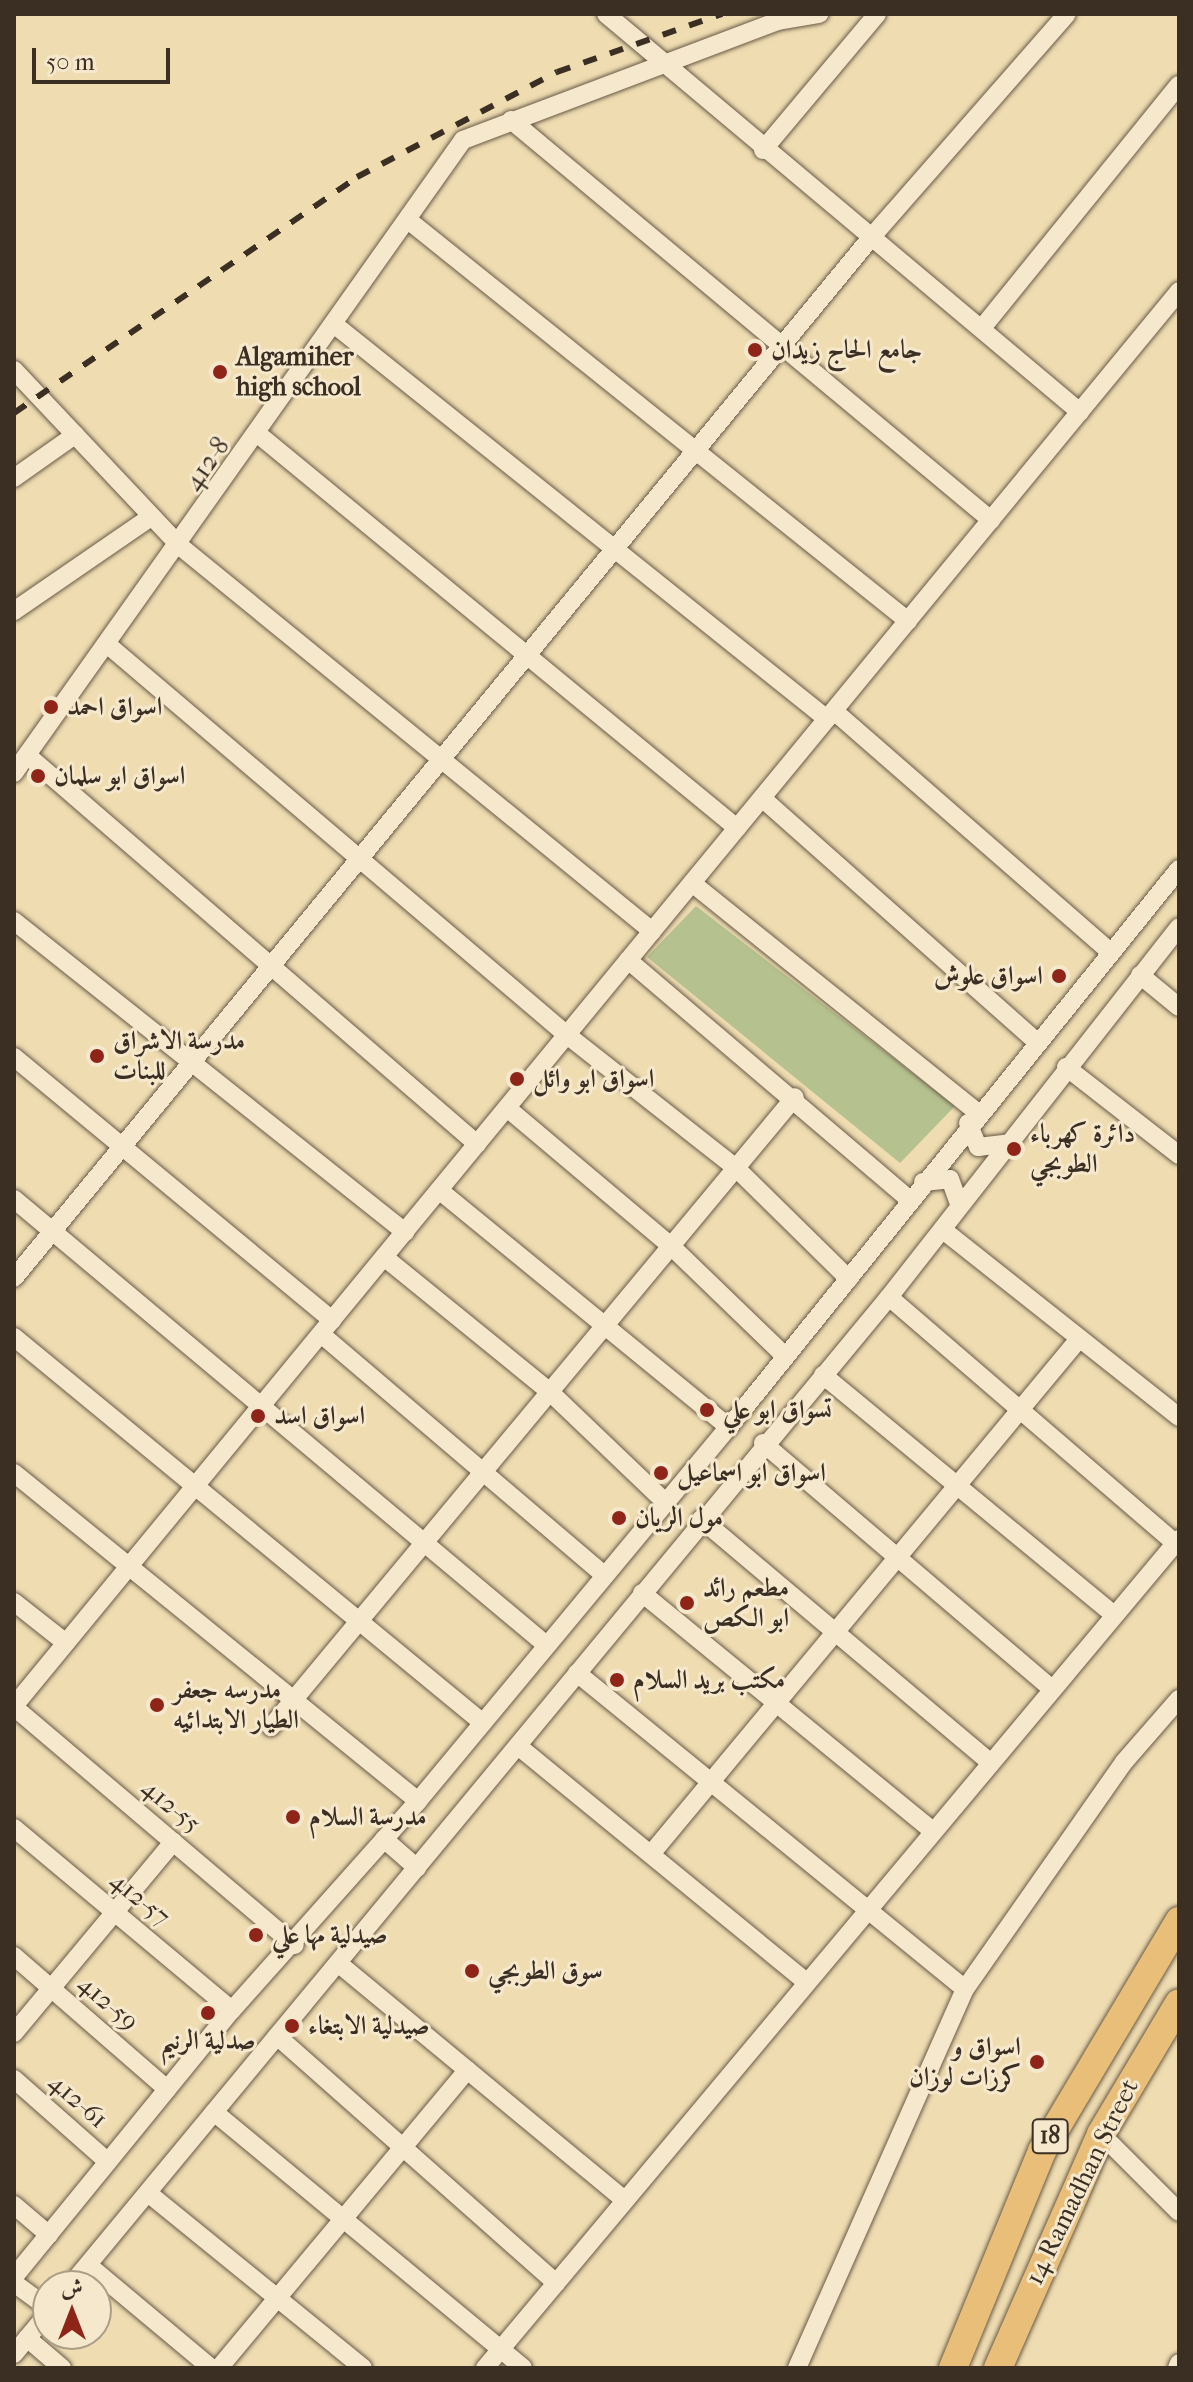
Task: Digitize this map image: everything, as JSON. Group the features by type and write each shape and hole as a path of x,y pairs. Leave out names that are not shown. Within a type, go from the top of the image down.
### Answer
{"main road":[{"name":"14 Ramadhan Street","path":"953,2368 1042,2151 1179,1921"},
{"name":"14 Ramadhan Street","path":"998,2368 1101,2134 1179,2003"}],"street":[{"path":"606,14 869,240 982,328 1080,412"},
{"path":"511,120 661,64 819,14"},
{"path":"763,150 877,14"},
{"path":"14,1278 869,240 1067,14"},
{"path":"982,328 1179,85"},
{"path":"511,120 784,344 991,520"},
{"name":"412-8","path":"18,767 181,547 463,140 511,120"},
{"path":"408,220 908,621"},
{"path":"14,1706 1179,291"},
{"path":"335,325 830,715 1110,952"},
{"path":"18,382 75,435 181,547 652,931"},
{"path":"14,478 75,435"},
{"path":"259,435 737,828"},
{"path":"14,611 151,517"},
{"path":"108,645 567,1035 736,1168 849,1279"},
{"path":"18,767 270,967 477,1144"},
{"path":"762,798 1037,1042"},
{"path":"32,2296 14,2280 49,2235 232,2010 295,1945 418,1801 545,1644 729,1427 849,1279 973,1118 1179,869"},
{"path":"692,883 973,1118 978,1147 1004,1144"},
{"path":"14,921 405,1232"},
{"path":"84,2270 518,1746 763,1443 889,1297 943,1230 1004,1144 1179,927"},
{"path":"628,960 795,1097 910,1200"},
{"path":"1140,975 1179,1007"},
{"path":"14,1057 123,1145 483,1472 605,1576"},
{"path":"1066,1067 1179,1155"},
{"path":"271,1727 795,1097"},
{"path":"507,1108 671,1246 785,1356"},
{"path":"923,1182 950,1179 959,1204"},
{"path":"439,1190 608,1322 729,1427"},
{"path":"14,1199 264,1402 545,1644"},
{"path":"943,1230 1179,1417"},
{"path":"384,1257 550,1392 666,1503"},
{"path":"485,2368 1113,1614 1178,1543 889,1297"},
{"path":"14,1337 198,1483 483,1723"},
{"path":"651,1854 1078,1340"},
{"path":"823,1375 959,1483 1113,1614"},
{"path":"763,1443 1052,1689"},
{"path":"14,1473 418,1801"},
{"path":"701,1519 990,1762"},
{"path":"642,1593 932,1830"},
{"path":"14,1602 66,1643"},
{"path":"577,1673 965,1989"},
{"path":"797,2368 965,1989 1108,1783 1179,1699"},
{"name":"412-55","path":"14,1706 295,1945"},
{"path":"518,1746 805,1981"},
{"name":"412-57","path":"14,1828 232,2010"},
{"path":"384,1839 417,1868"},
{"path":"14,2033 173,1842"},
{"name":"412-59","path":"14,1956 167,2089"},
{"path":"338,1963 624,2200"},
{"path":"277,2036 556,2283"},
{"path":"219,2368 467,2070"},
{"name":"412-61","path":"14,2079 108,2162"},
{"path":"214,2112 523,2368"},
{"path":"1101,2134 1179,2212"},
{"path":"148,2193 363,2368"},
{"path":"14,2205 49,2235"},
{"path":"88,2265 211,2368"},
{"path":"14,2354 32,2331"},
{"path":"27,2338 62,2368"}],"green space":[{"path":"696,906 955,1106 900,1163 647,957"}],"railway":[{"path":"14,413 357,177 557,72 722,14"}],"place":[{"name":"جامع الحاج زيدان","path":"755,350"},
{"name":"Algamiher high school","path":"220,372"},
{"name":"اسواق احمد","path":"51,707"},
{"name":"اسواق ابو سلمان","path":"38,776"},
{"name":"اسواق علوش","path":"1059,976"},
{"name":"مدرسة الاشراق للبنات","path":"97,1056"},
{"name":"اسواق ابو وائل","path":"517,1079"},
{"name":"دائرة كهرباء الطوبجي","path":"1014,1149"},
{"name":"تسواق ابو علي","path":"707,1410"},
{"name":"اسواق اسد","path":"258,1416"},
{"name":"اسواق ابو اسماعيل","path":"661,1473"},
{"name":"مول الريان","path":"619,1518"},
{"name":"مطعم رائد ابو الكص","path":"687,1603"},
{"name":"مكتب بريد السلام","path":"617,1680"},
{"name":"مدرسه جعفر الطيار الابتدائيه","path":"157,1705"},
{"name":"مدرسة السلام","path":"293,1817"},
{"name":"صيدلية مها علي","path":"256,1935"},
{"name":"سوق الطوبجي","path":"472,1971"},
{"name":"صدلية الرنيم","path":"208,2013"},
{"name":"صيدلية الابتغاء","path":"292,2026"},
{"name":"اسواق و كرزات لوزان","path":"1037,2062"}]}
